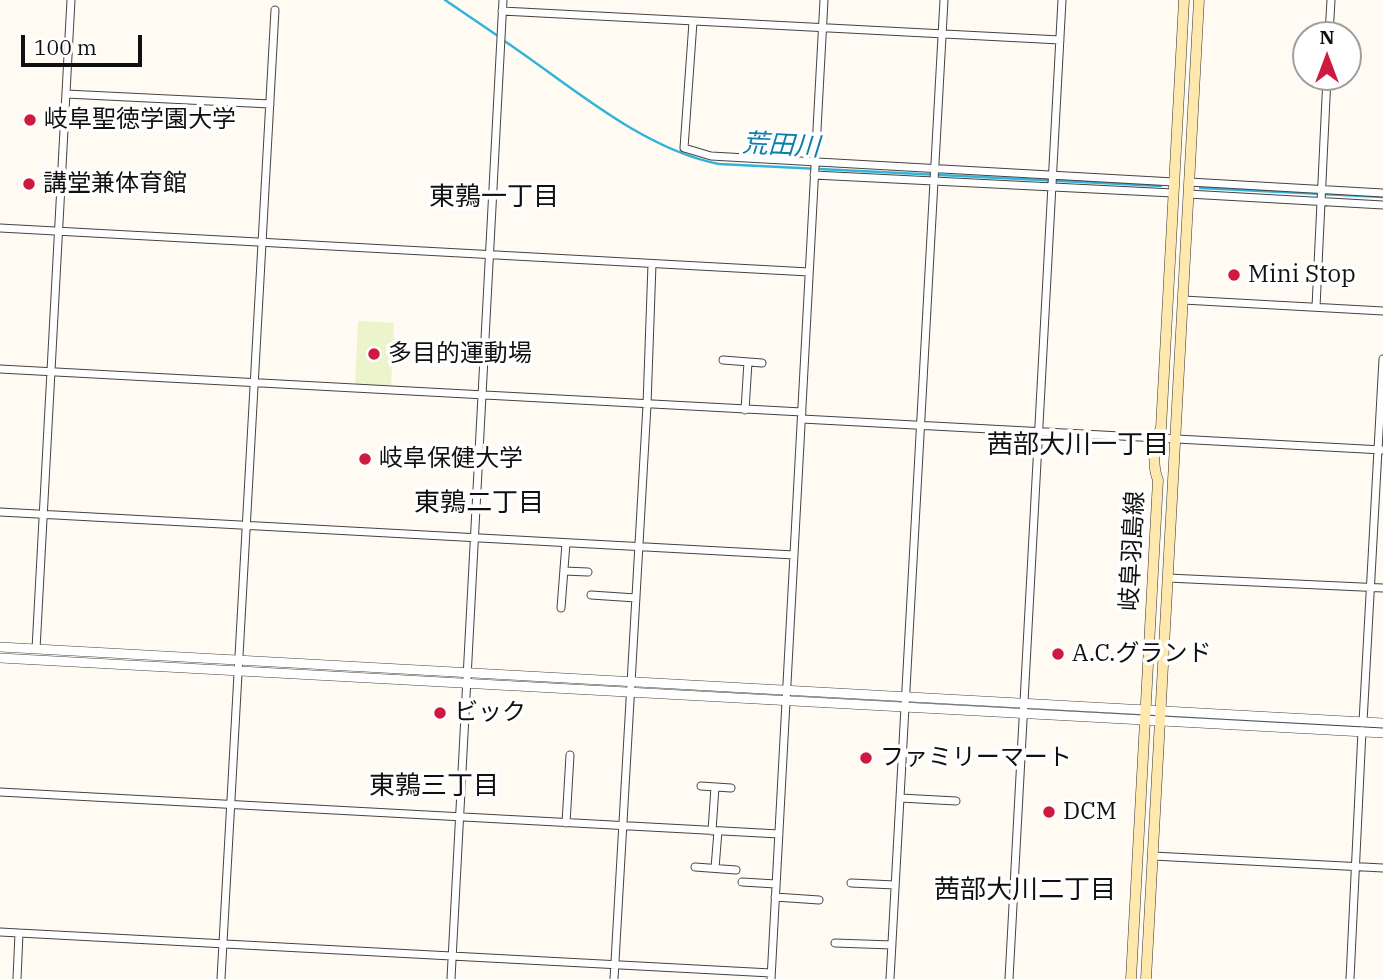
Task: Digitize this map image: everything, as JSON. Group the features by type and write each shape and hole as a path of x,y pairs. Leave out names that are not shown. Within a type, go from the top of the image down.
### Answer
{"main road":[{"name":"岐阜羽島線","path":"1131,979 1158,480 1155,473 1157,437 1161,428 1184,0"},
{"name":"岐阜羽島線","path":"1146,979 1199,0"}],"street":[{"path":"451,979 503,0"},
{"path":"0,932 771,976 824,0"},
{"path":"890,979 944,0"},
{"path":"1009,979 1062,0"},
{"path":"1330,21 1331,0"},
{"path":"36,649 71,4"},
{"path":"221,979 275,10"},
{"path":"502,11 1060,40"},
{"path":"693,22 684,148 711,156 814,168 1174,187"},
{"path":"1316,307 1326,91"},
{"path":"66,94 270,104"},
{"path":"814,168 1174,187"},
{"path":"1189,182 1322,195 1383,205"},
{"path":"1188,194 1383,193"},
{"path":"0,229 809,272"},
{"path":"614,979 647,405 652,264"},
{"path":"1182,300 1383,311"},
{"path":"1350,979 1362,727 1381,450 1383,359"},
{"path":"723,360 762,363"},
{"path":"745,410 748,362"},
{"path":"0,369 745,410 919,424 1381,450"},
{"path":"0,512 794,555"},
{"path":"561,608 566,543"},
{"path":"564,571 588,572"},
{"path":"1168,578 1383,588"},
{"path":"591,595 636,598"},
{"path":"0,647 467,682 787,690 1023,714 1145,715 1161,711 1362,727 1383,733"},
{"path":"0,658 467,671 786,700 1024,703 1145,715 1161,722 1362,727 1383,723"},
{"path":"566,823 570,755"},
{"path":"701,786 731,788"},
{"path":"715,787 715,869"},
{"path":"0,792 779,834"},
{"path":"900,798 956,801"},
{"path":"1153,856 1383,868"},
{"path":"695,867 736,870"},
{"path":"742,882 776,884"},
{"path":"851,883 895,885"},
{"path":"775,897 819,900"},
{"path":"17,979 19,933"},
{"path":"835,943 892,945"}],"green space":[{"name":"多目的運動場","path":"358,321 394,323 391,387 355,385"}],"waterway":[{"name":"荒田川","path":"445,0 498,36"},
{"name":"荒田川","path":"503,40 634,130 690,156 719,164 1161,186"},
{"name":"荒田川","path":"1200,188 1383,197"}],"place":[{"name":"岐阜聖徳学園大学","path":"30,120"},
{"name":"講堂兼体育館","path":"29,184"},
{"name":"Mini Stop","path":"1234,275"},
{"name":"多目的運動場","path":"374,354"},
{"name":"岐阜保健大学","path":"365,459"},
{"name":"A.C.グランド","path":"1058,654"},
{"name":"ビック","path":"440,713"},
{"name":"ファミリーマート","path":"866,758"},
{"name":"DCM","path":"1049,812"}],"district":[{"name":"東鶉一丁目","path":"494,197"},
{"name":"茜部大川一丁目","path":"1078,445"},
{"name":"東鶉二丁目","path":"479,503"},
{"name":"東鶉三丁目","path":"434,786"},
{"name":"茜部大川二丁目","path":"1025,890"}]}
